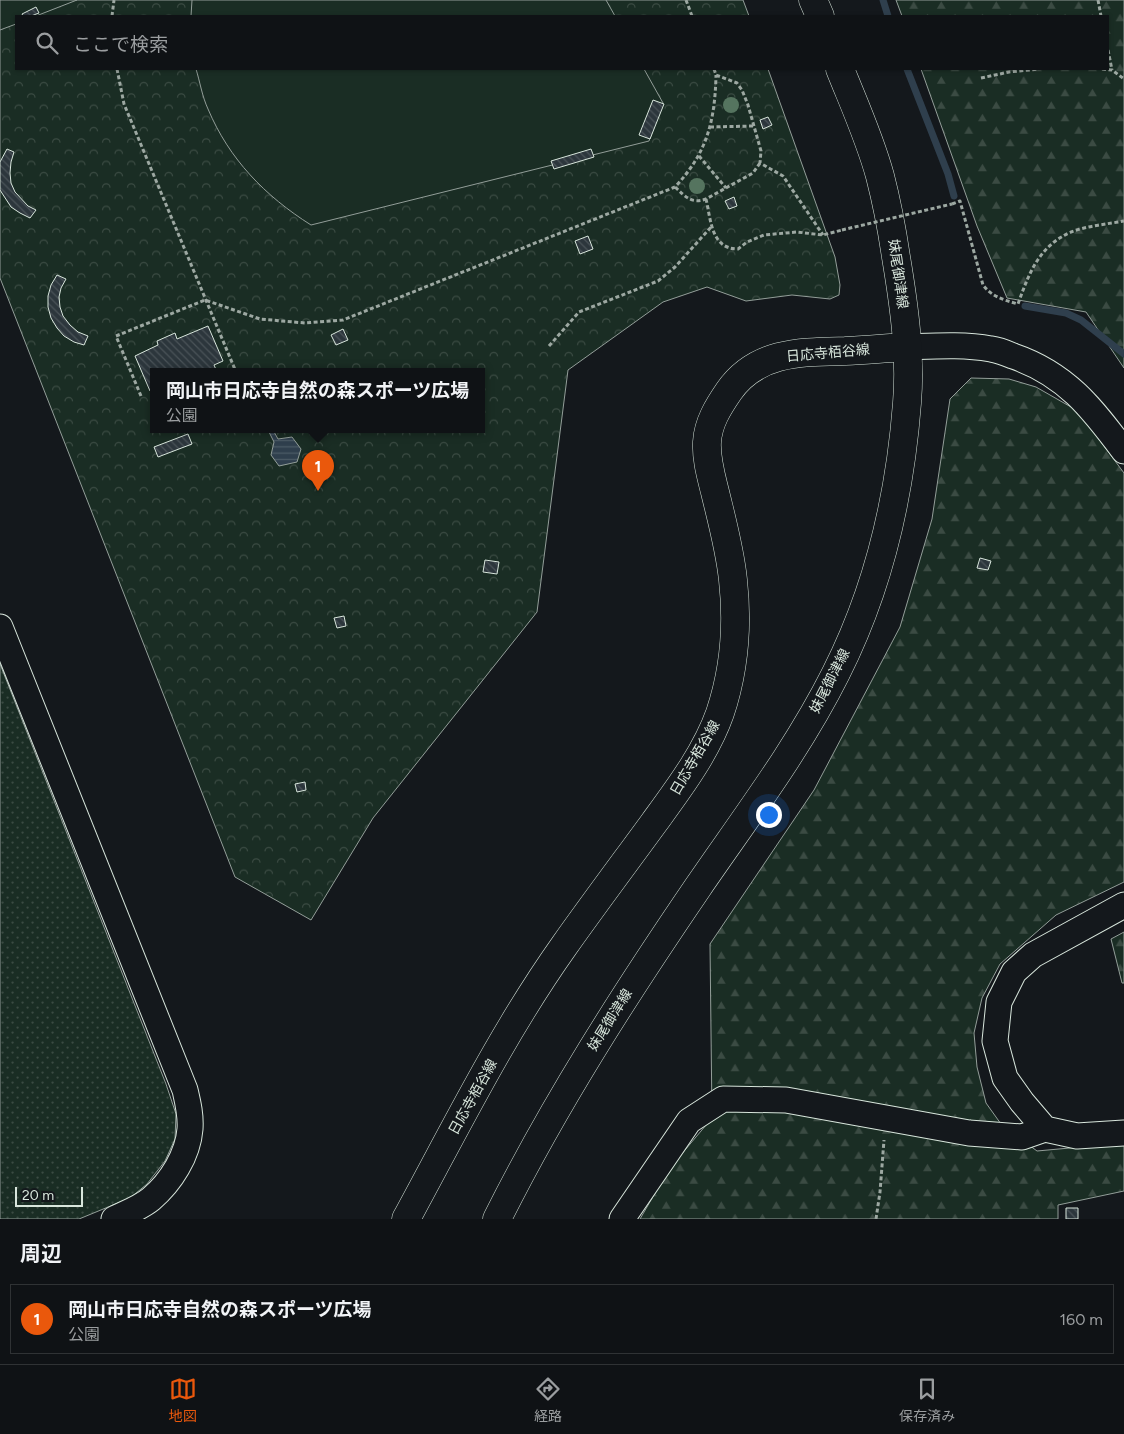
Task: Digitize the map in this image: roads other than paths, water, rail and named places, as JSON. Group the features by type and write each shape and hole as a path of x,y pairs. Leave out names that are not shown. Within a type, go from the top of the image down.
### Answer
{"main road":[{"path":"813,0 820,15"},
{"name":"妹尾御津線","path":"497,1219 515,1182 572,1081 633,984 785,762 819,705 838,670 869,591 883,548 900,468 907,403 907,347 892,229 880,176 840,70"},
{"name":"日応寺栢谷線","path":"406,1219 514,1022 562,948 670,800 699,756 719,716 732,665 735,619 733,579 728,547 708,462 707,442 711,422 720,404 731,387 750,370 769,360 788,354 907,347"}],"street":[{"path":"907,347 954,346 992,349 1029,361 1060,378 1096,413 1124,451"},
{"path":"0,627 185,1090 189,1109 190,1129 183,1156 170,1178 151,1199 131,1212 114,1219"},
{"path":"1045,1129 1005,1078 995,1041 999,1002 1014,972 1033,955 1124,905"},
{"path":"622,1219 689,1121 723,1099 786,1100 969,1133 1004,1136 1022,1137 1045,1129 1077,1136 1124,1132"}],"water":[{"path":"270,433 275,433 278,439 292,437 301,449 297,462 279,466 271,455 274,442"}],"waterway":[{"path":"883,0 888,15"},
{"path":"907,70 948,174 954,196"},
{"path":"1025,306 1066,313 1081,320 1124,354"}],"place":[{"name":"岡山市日応寺自然の森スポーツ広場","path":"318,491"}]}
